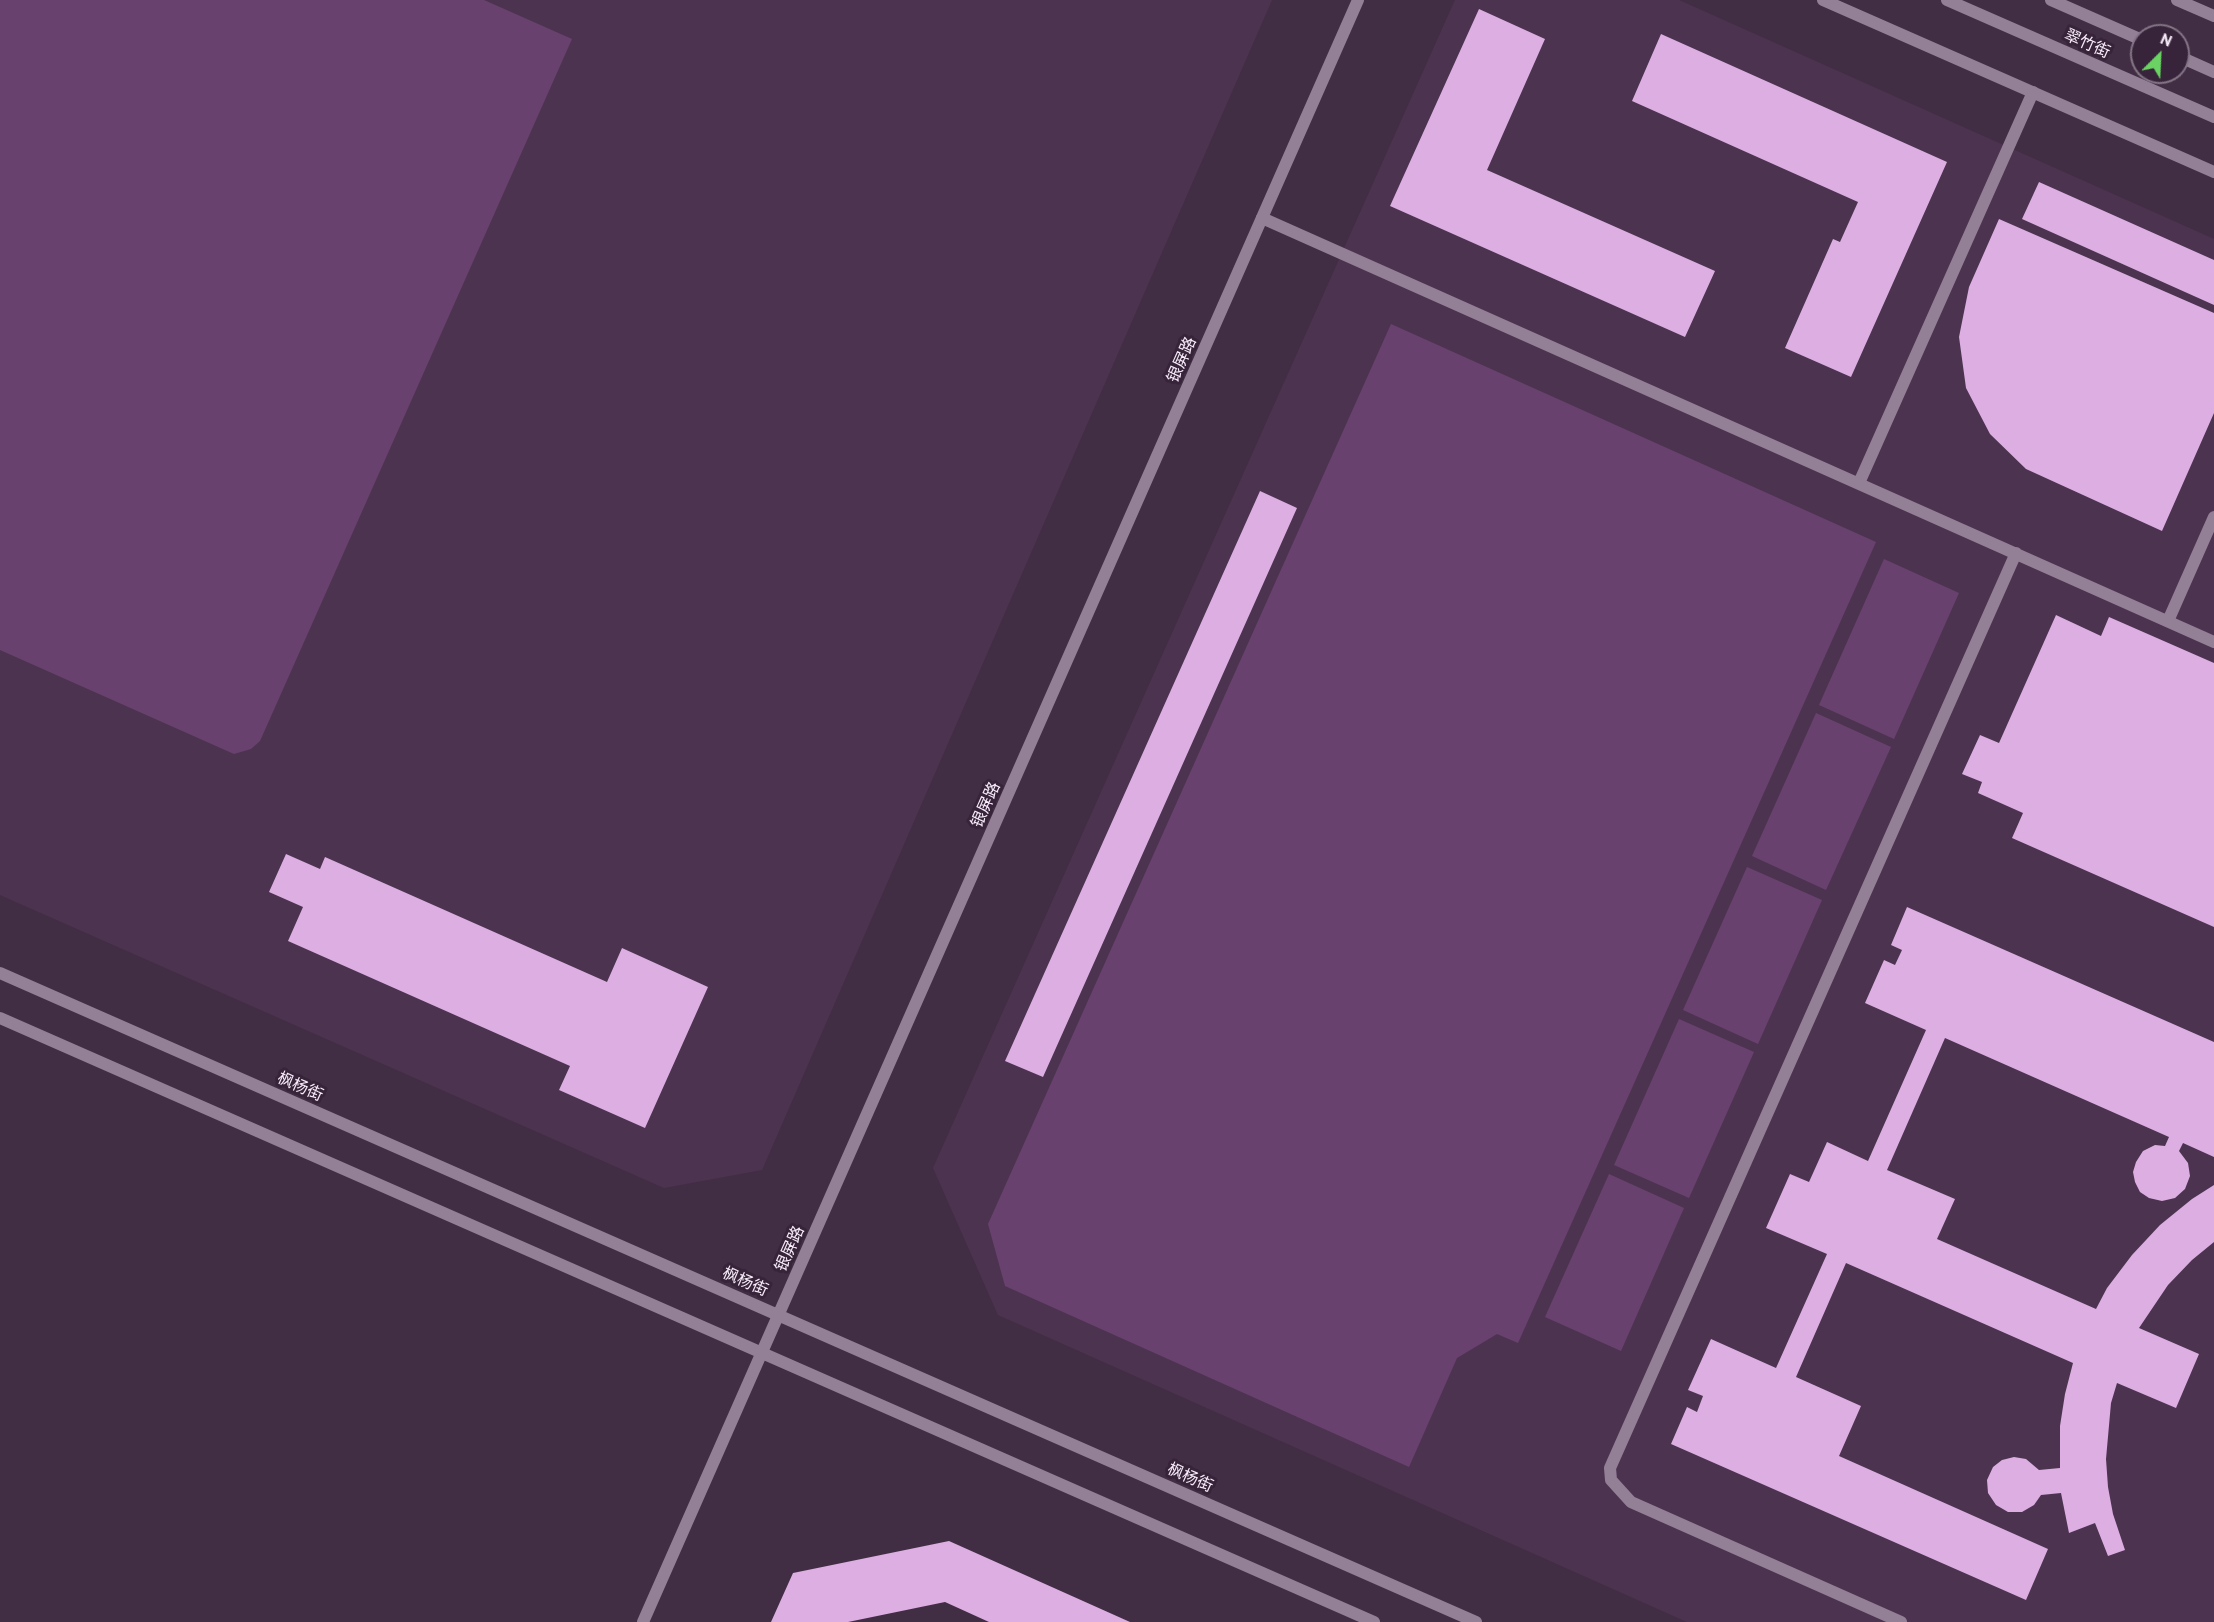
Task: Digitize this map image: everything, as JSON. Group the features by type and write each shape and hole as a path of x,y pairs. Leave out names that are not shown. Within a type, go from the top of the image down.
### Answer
{"street":[{"name":"银屏路","path":"643,1622 1358,0"},
{"path":"1823,0 2214,172"},
{"name":"翠竹街","path":"1947,0 2214,117"},
{"name":"翠竹街","path":"2051,0 2130,35"},
{"path":"2177,0 2214,16"},
{"path":"2190,61 2214,72"},
{"path":"1859,483 2033,92"},
{"path":"1262,218 2214,642"},
{"path":"2168,621 2214,517"},
{"path":"1901,1622 1631,1502 1611,1480 1610,1468 2016,553"},
{"name":"枫杨街","path":"0,973 1476,1622"},
{"path":"0,1018 1374,1622"}],"shaded area":[{"path":"0,0 1272,0 762,1170 664,1188 0,895"},
{"path":"0,0 484,0 572,39 260,741 251,749 234,754 0,650"},
{"path":"1455,0 1679,0 2214,239 2214,1622 1687,1622 998,1315 933,1168"},
{"path":"1391,324 1876,542 1518,1343 1497,1334 1457,1358 1409,1467 1005,1286 988,1224"},
{"path":"1884,559 1959,593 1894,739 1819,705"},
{"path":"1816,713 1891,747 1826,890 1752,856"},
{"path":"1747,867 1822,900 1758,1044 1683,1010"},
{"path":"1679,1019 1754,1052 1689,1198 1614,1165"},
{"path":"1609,1174 1684,1208 1621,1351 1545,1317"}],"building":[{"path":"1479,9 1545,39 1487,170 1715,271 1685,337 1390,206"},
{"path":"1661,34 1947,162 1851,377 1785,348 1833,239 1840,242 1858,202 1632,101"},
{"path":"2039,182 2214,260 2214,305 2022,219"},
{"path":"1999,219 2214,313 2214,413 2162,531 2026,469 1990,434 1966,388 1959,337 1969,287"},
{"path":"1260,491 1297,508 1043,1077 1005,1061"},
{"path":"2056,615 2101,636 2109,617 2214,663 2214,927 2012,838 2023,813 1978,793 1982,782 1962,774 1980,735 1999,743"},
{"path":"286,854 320,869 325,857 607,982 622,948 708,987 645,1128 559,1090 570,1066 288,941 303,907 269,892"},
{"path":"1907,907 2214,1042 2214,1157 2183,1143 2179,1151 2188,1163 2190,1176 2185,1189 2175,1198 2162,1201 2149,1198 2140,1192 2133,1172 2143,1151 2155,1145 2165,1146 2169,1137 1945,1038 1887,1170 1955,1199 1937,1239 2096,1309 2107,1288 2132,1255 2160,1225 2192,1199 2214,1185 2214,1242 2192,1260 2168,1285 2139,1328 2199,1354 2176,1408 2117,1383 2111,1403 2106,1459 2108,1487 2113,1514 2125,1550 2108,1556 2095,1523 2069,1533 2061,1493 2041,1495 2034,1505 2022,1512 2008,1512 1996,1505 1988,1493 1987,1480 1993,1467 2002,1460 2014,1457 2026,1459 2039,1470 2060,1468 2060,1426 2073,1363 1846,1263 1796,1377 1861,1406 1839,1456 2048,1549 2026,1600 1671,1444 1687,1407 1697,1412 1703,1396 1688,1390 1711,1339 1776,1368 1827,1254 1766,1228 1790,1174 1809,1182 1827,1142 1868,1161 1926,1030 1865,1003 1884,960 1895,965 1902,950 1891,945"},
{"path":"949,1541 1130,1622 989,1622 945,1602 848,1622 771,1622 793,1573"}]}
